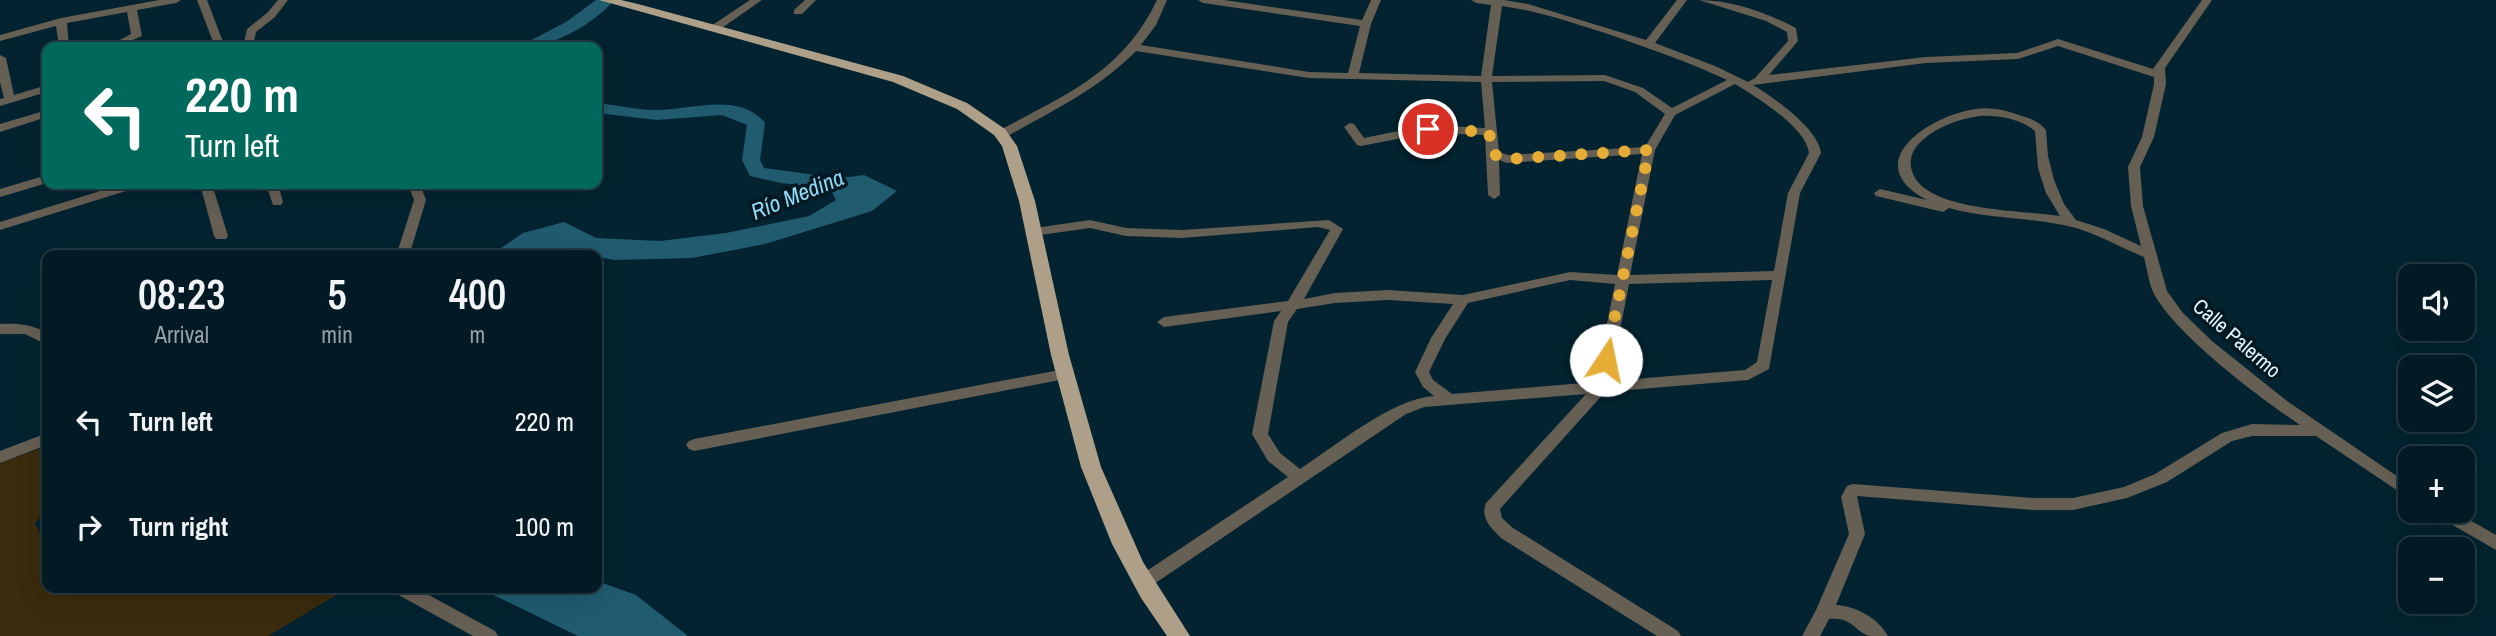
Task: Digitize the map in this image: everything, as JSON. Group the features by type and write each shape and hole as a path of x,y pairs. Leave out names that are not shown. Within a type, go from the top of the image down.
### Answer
{"main road":[{"path":"606,0 914,84 963,106 1002,134 1016,160 1083,445 1142,583 1179,636"}],"street":[{"path":"0,38 61,21 176,0"},
{"path":"202,0 218,42"},
{"path":"249,42 251,31 271,15 283,0"},
{"path":"715,29 757,0"},
{"path":"799,12 811,0"},
{"path":"1002,134 1071,96 1136,48 1155,21 1162,0"},
{"path":"1203,0 1366,24"},
{"path":"1352,77 1366,24 1376,0"},
{"path":"1142,583 1401,410 1422,402 1748,375 1759,371 1765,365 1794,193 1816,147 1779,106 1740,83 1649,43 1551,11 1476,0"},
{"path":"1649,43 1682,0"},
{"path":"1704,0 1770,19 1792,30 1793,41 1759,80"},
{"path":"1494,195 1486,79 1497,1"},
{"name":"Calle Palermo","path":"2203,1 2159,68 2148,137 2134,167 2137,206 2147,235 2148,254 2160,292 2178,316 2207,344 2316,431 2398,485"},
{"path":"121,42 137,36 131,7"},
{"path":"61,21 63,42"},
{"path":"1672,636 1507,533 1494,521 1492,508 1601,387 1620,281 1649,150 1671,113 1740,83 1926,61 2018,55 2057,42 2160,75"},
{"path":"1136,48 1309,75 1486,79 1605,78 1639,90 1671,113"},
{"path":"0,58 5,102 42,90"},
{"path":"1966,211 1912,183 1904,166 1907,152 1916,139 1951,119 1974,112 1998,113 2039,128 2042,162 2061,211 2071,222"},
{"path":"0,128 42,115"},
{"path":"1350,127 1361,142 1428,129 1489,132"},
{"path":"1493,154 1507,159 1649,150"},
{"path":"0,193 42,180"},
{"path":"0,226 119,189"},
{"path":"207,189 221,236"},
{"path":"273,189 276,202"},
{"path":"404,250 420,200 416,189"},
{"path":"1880,193 1966,211 2022,214 2071,222 2148,254"},
{"path":"1032,232 1090,224 1126,232 1182,234 1329,224 1337,229 1281,321 1260,434 1274,457 1300,478"},
{"path":"1164,322 1335,298 1388,295 1463,300 1570,276 1620,281 1779,275"},
{"path":"1448,398 1428,383 1422,372 1438,338 1463,300"},
{"path":"0,329 26,329 42,335"},
{"path":"694,445 1065,374"},
{"path":"1811,636 1857,534 1850,497 1853,490 2073,505 2127,492 2161,478 2227,437 2252,430 2316,431"},
{"path":"0,457 42,441"},
{"path":"2462,523 2496,543"},
{"path":"410,593 489,636"},
{"path":"1824,612 1849,612 1879,636"}],"shaded area":[{"path":"42,448 42,515 35,523 42,537 42,593 340,593 268,636 0,636 0,463"}],"water":[{"path":"864,175 897,191 872,211 765,244 692,258 614,260 602,258 602,250 498,250 523,233 564,222 596,238 660,241 726,233 809,216 836,200 826,180"},
{"path":"602,583 636,595 688,636 578,636 489,593 602,593"}],"waterway":[{"name":"Río Medina","path":"536,42 572,25 606,0"},
{"name":"Río Medina","path":"602,109 657,115 709,110 735,112 756,123 751,160 757,172 781,178 853,185"}],"route":[{"path":"1428,129 1489,132 1493,154 1507,159 1649,150 1635,204 1606,360"}]}
